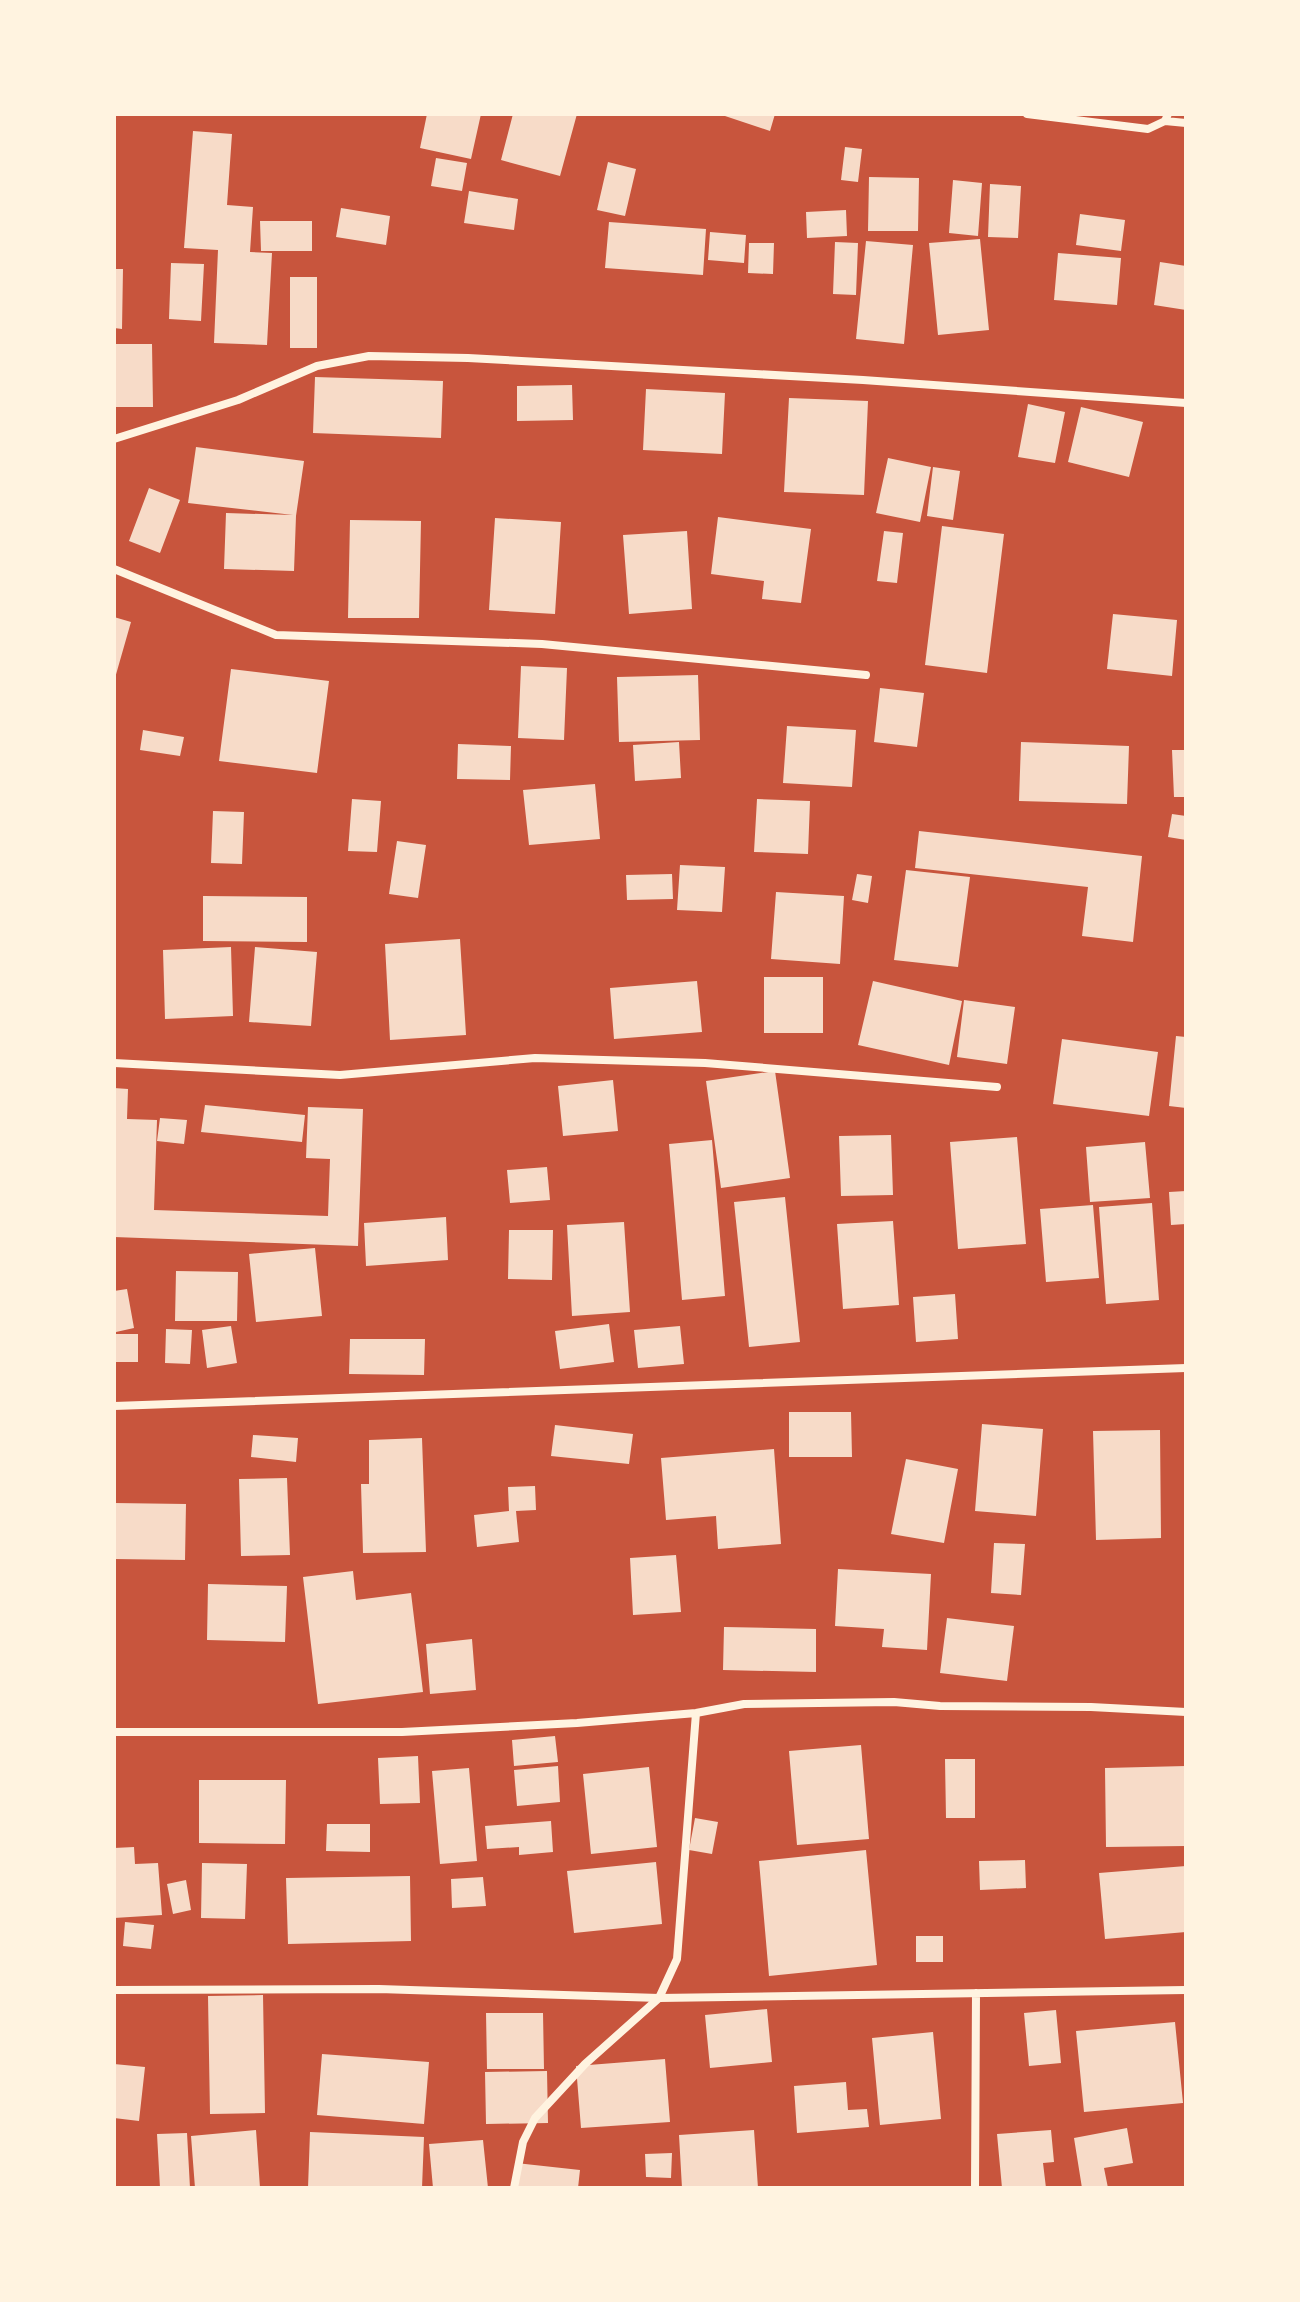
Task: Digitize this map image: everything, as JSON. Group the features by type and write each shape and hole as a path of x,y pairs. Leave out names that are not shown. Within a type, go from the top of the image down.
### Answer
{"street":[{"path":"1027,114 1148,129 1167,117 1186,123"},
{"path":"114,439 238,400 317,366 369,356 468,358 863,380 1186,403"},
{"path":"114,569 276,635 542,644 866,675"},
{"path":"114,1063 340,1075 535,1058 705,1063 997,1087"},
{"path":"114,1406 1186,1368"},
{"path":"114,1732 402,1732 577,1723 696,1713 744,1704 894,1702 940,1706 1091,1707 1186,1712"},
{"path":"514,2188 523,2142 535,2118 585,2064 659,1998 677,1959 696,1713"},
{"path":"114,1990 379,1989 659,1998 1186,1990"},
{"path":"975,2188 976,1993"}],"building":[{"path":"427,114 481,114 471,159 420,148"},
{"path":"513,114 577,114 560,176 501,160"},
{"path":"719,114 775,114 770,131"},
{"path":"193,131 232,134 227,205 253,207 250,252 272,253 267,345 214,343 218,250 184,248"},
{"path":"845,147 862,149 858,182 841,180"},
{"path":"436,158 467,163 462,191 431,186"},
{"path":"608,162 636,169 625,216 597,210"},
{"path":"869,177 919,178 918,231 868,231"},
{"path":"953,180 982,183 978,236 949,233"},
{"path":"990,184 1021,186 1018,238 988,237"},
{"path":"469,191 518,199 514,230 464,223"},
{"path":"341,208 390,216 386,245 336,237"},
{"path":"846,210 847,236 807,238 806,212"},
{"path":"1080,214 1125,220 1121,251 1076,245"},
{"path":"260,221 312,221 312,251 261,251"},
{"path":"609,222 706,229 703,275 605,268"},
{"path":"710,232 746,235 744,263 708,260"},
{"path":"980,239 989,330 938,335 929,243"},
{"path":"866,241 913,245 904,344 856,339"},
{"path":"835,242 858,243 856,295 833,294"},
{"path":"749,243 774,243 773,274 748,273"},
{"path":"1058,253 1121,258 1117,305 1054,300"},
{"path":"1160,262 1186,266 1186,310 1154,305"},
{"path":"171,263 204,264 201,321 169,319"},
{"path":"114,269 123,269 122,329 114,328"},
{"path":"290,277 317,277 317,348 290,348"},
{"path":"114,344 152,344 153,407 114,407"},
{"path":"315,377 443,381 441,438 313,433"},
{"path":"572,385 573,420 517,421 517,386"},
{"path":"646,389 725,393 722,454 643,450"},
{"path":"789,398 868,401 864,495 784,492"},
{"path":"1028,404 1065,412 1055,463 1018,457"},
{"path":"1081,407 1143,422 1129,477 1068,462"},
{"path":"196,447 304,461 296,516 294,571 224,569 226,513 293,515 188,503"},
{"path":"888,458 931,467 920,522 876,513"},
{"path":"933,467 960,471 953,520 927,516"},
{"path":"149,488 180,500 160,553 129,541"},
{"path":"718,517 811,529 801,603 762,599 764,581 711,574"},
{"path":"495,518 561,522 555,614 489,610"},
{"path":"350,520 421,521 419,618 348,618"},
{"path":"942,526 1004,534 987,673 925,665"},
{"path":"687,531 692,609 629,614 623,535"},
{"path":"884,531 903,533 897,583 877,581"},
{"path":"1113,614 1177,620 1172,676 1107,669"},
{"path":"114,617 131,622 115,678 114,678"},
{"path":"521,666 567,668 564,740 518,738"},
{"path":"231,669 329,681 317,773 219,761"},
{"path":"698,675 700,740 619,742 617,677"},
{"path":"880,688 924,693 917,747 874,742"},
{"path":"787,726 856,730 852,787 783,783"},
{"path":"143,730 184,737 180,756 140,750"},
{"path":"679,742 681,778 635,781 633,745"},
{"path":"1021,742 1129,746 1127,804 1019,801"},
{"path":"458,744 511,746 510,780 457,779"},
{"path":"1172,750 1186,750 1186,797 1174,797"},
{"path":"595,784 600,839 529,845 523,790"},
{"path":"352,799 381,801 377,852 348,851"},
{"path":"757,799 810,801 808,854 754,852"},
{"path":"213,811 244,812 242,864 211,863"},
{"path":"1172,814 1186,816 1186,840 1168,837"},
{"path":"919,831 1142,856 1133,942 1082,936 1088,887 915,868"},
{"path":"397,841 426,845 418,898 389,894"},
{"path":"680,865 725,867 722,912 677,910"},
{"path":"906,870 970,877 958,967 894,960"},
{"path":"672,874 673,899 627,900 626,875"},
{"path":"857,874 872,876 868,903 852,900"},
{"path":"776,892 844,896 840,964 771,959"},
{"path":"203,896 307,897 307,942 203,941"},
{"path":"460,939 466,1035 390,1040 385,944"},
{"path":"231,947 233,1016 165,1019 163,950"},
{"path":"255,947 317,952 311,1026 249,1022"},
{"path":"764,977 823,977 823,1033 764,1033"},
{"path":"697,981 702,1032 614,1039 610,988"},
{"path":"873,981 962,1001 949,1065 858,1045"},
{"path":"964,1000 1015,1007 1007,1064 957,1057"},
{"path":"1176,1036 1186,1037 1186,1108 1169,1106"},
{"path":"1062,1039 1158,1052 1149,1116 1053,1104"},
{"path":"775,1071 790,1178 721,1188 706,1081"},
{"path":"613,1080 618,1131 563,1136 558,1086"},
{"path":"114,1088 128,1089 127,1119 157,1120 154,1210 328,1216 330,1159 306,1158 308,1107 363,1109 358,1246 114,1237"},
{"path":"205,1105 305,1115 302,1142 201,1132"},
{"path":"160,1118 187,1120 184,1144 157,1141"},
{"path":"891,1135 893,1195 841,1196 839,1136"},
{"path":"1017,1137 1026,1244 958,1249 950,1142"},
{"path":"712,1140 725,1296 682,1300 669,1144"},
{"path":"1145,1142 1150,1198 1090,1202 1086,1147"},
{"path":"547,1167 550,1200 510,1203 507,1170"},
{"path":"1186,1191 1186,1224 1171,1225 1169,1192"},
{"path":"785,1197 800,1342 749,1347 734,1202"},
{"path":"1152,1203 1159,1300 1106,1304 1099,1207"},
{"path":"1093,1205 1099,1278 1046,1282 1040,1209"},
{"path":"446,1217 448,1260 366,1266 364,1223"},
{"path":"893,1221 899,1305 843,1309 837,1224"},
{"path":"624,1222 630,1312 572,1316 567,1225"},
{"path":"509,1230 553,1230 552,1280 508,1279"},
{"path":"315,1248 322,1316 256,1322 249,1254"},
{"path":"176,1271 238,1272 237,1321 175,1321"},
{"path":"127,1289 134,1328 116,1332 114,1291"},
{"path":"955,1294 958,1339 916,1342 913,1297"},
{"path":"609,1324 614,1362 560,1369 555,1331"},
{"path":"231,1326 237,1363 207,1368 202,1330"},
{"path":"680,1326 684,1364 638,1368 634,1330"},
{"path":"166,1329 192,1330 190,1364 165,1363"},
{"path":"114,1334 138,1334 138,1362 114,1362"},
{"path":"350,1339 425,1339 424,1375 349,1374"},
{"path":"789,1412 851,1412 852,1457 789,1457"},
{"path":"982,1424 1043,1429 1036,1516 975,1511"},
{"path":"555,1425 633,1434 629,1464 551,1456"},
{"path":"1160,1430 1161,1538 1096,1540 1093,1431"},
{"path":"253,1435 298,1438 296,1462 251,1457"},
{"path":"422,1438 426,1552 363,1553 361,1484 369,1484 369,1440"},
{"path":"774,1449 781,1544 718,1549 716,1516 666,1520 661,1458"},
{"path":"906,1459 958,1469 944,1543 891,1534"},
{"path":"287,1478 290,1555 241,1556 239,1479"},
{"path":"535,1486 536,1510 516,1511 519,1542 477,1547 474,1515 509,1511 508,1487"},
{"path":"114,1503 186,1504 185,1560 114,1559"},
{"path":"994,1543 1025,1544 1021,1595 991,1593"},
{"path":"676,1555 681,1612 633,1615 630,1558"},
{"path":"838,1569 931,1574 927,1650 882,1647 884,1629 835,1626"},
{"path":"353,1571 356,1600 411,1593 423,1692 318,1704 303,1577"},
{"path":"208,1584 287,1586 285,1642 207,1640"},
{"path":"947,1618 1014,1626 1007,1681 940,1673"},
{"path":"724,1627 816,1629 816,1672 723,1670"},
{"path":"472,1639 476,1690 430,1694 426,1644"},
{"path":"555,1736 558,1762 514,1766 512,1740"},
{"path":"861,1745 869,1839 797,1845 789,1751"},
{"path":"418,1756 420,1803 380,1804 378,1758"},
{"path":"945,1759 975,1759 975,1818 946,1818"},
{"path":"558,1766 560,1802 517,1806 514,1770"},
{"path":"1186,1766 1186,1846 1106,1847 1105,1768"},
{"path":"649,1767 657,1847 591,1854 583,1774"},
{"path":"469,1768 477,1861 440,1864 432,1771"},
{"path":"199,1780 286,1780 285,1844 199,1843"},
{"path":"695,1818 718,1822 712,1854 689,1850"},
{"path":"551,1821 553,1852 519,1855 519,1847 487,1849 485,1826"},
{"path":"327,1824 370,1824 370,1852 326,1851"},
{"path":"134,1847 135,1864 158,1863 162,1915 114,1918 114,1848"},
{"path":"866,1850 877,1965 769,1976 759,1861"},
{"path":"1025,1860 1026,1888 980,1890 979,1861"},
{"path":"656,1862 662,1924 574,1933 567,1871"},
{"path":"202,1863 247,1864 245,1919 201,1918"},
{"path":"1186,1866 1186,1932 1105,1939 1099,1873"},
{"path":"410,1876 411,1941 288,1944 286,1878"},
{"path":"483,1877 486,1906 452,1908 451,1879"},
{"path":"186,1880 191,1910 173,1914 167,1884"},
{"path":"125,1922 154,1925 151,1949 123,1946"},
{"path":"916,1936 943,1936 943,1962 916,1962"},
{"path":"263,1995 265,2113 210,2114 208,1996"},
{"path":"767,2009 772,2062 710,2068 705,2015"},
{"path":"1056,2010 1061,2063 1029,2066 1024,2013"},
{"path":"486,2013 543,2013 544,2069 487,2069"},
{"path":"1175,2022 1183,2103 1084,2112 1076,2031"},
{"path":"933,2032 941,2119 880,2125 872,2038"},
{"path":"322,2054 429,2062 424,2124 317,2115"},
{"path":"665,2059 670,2122 581,2128 576,2066"},
{"path":"114,2064 145,2067 139,2121 114,2118"},
{"path":"547,2071 548,2123 486,2124 485,2072"},
{"path":"846,2082 848,2110 867,2109 869,2127 797,2133 794,2086"},
{"path":"1127,2128 1133,2163 1104,2168 1108,2188 1082,2188 1074,2138"},
{"path":"256,2130 260,2188 195,2188 191,2136"},
{"path":"754,2130 758,2188 682,2188 679,2135"},
{"path":"1051,2130 1054,2162 1043,2163 1046,2188 1002,2188 997,2134"},
{"path":"310,2132 424,2137 422,2188 308,2188"},
{"path":"187,2133 190,2188 160,2188 157,2134"},
{"path":"483,2140 488,2188 433,2188 429,2144"},
{"path":"672,2153 671,2178 646,2177 645,2154"},
{"path":"516,2163 580,2170 578,2188 513,2188"}]}
